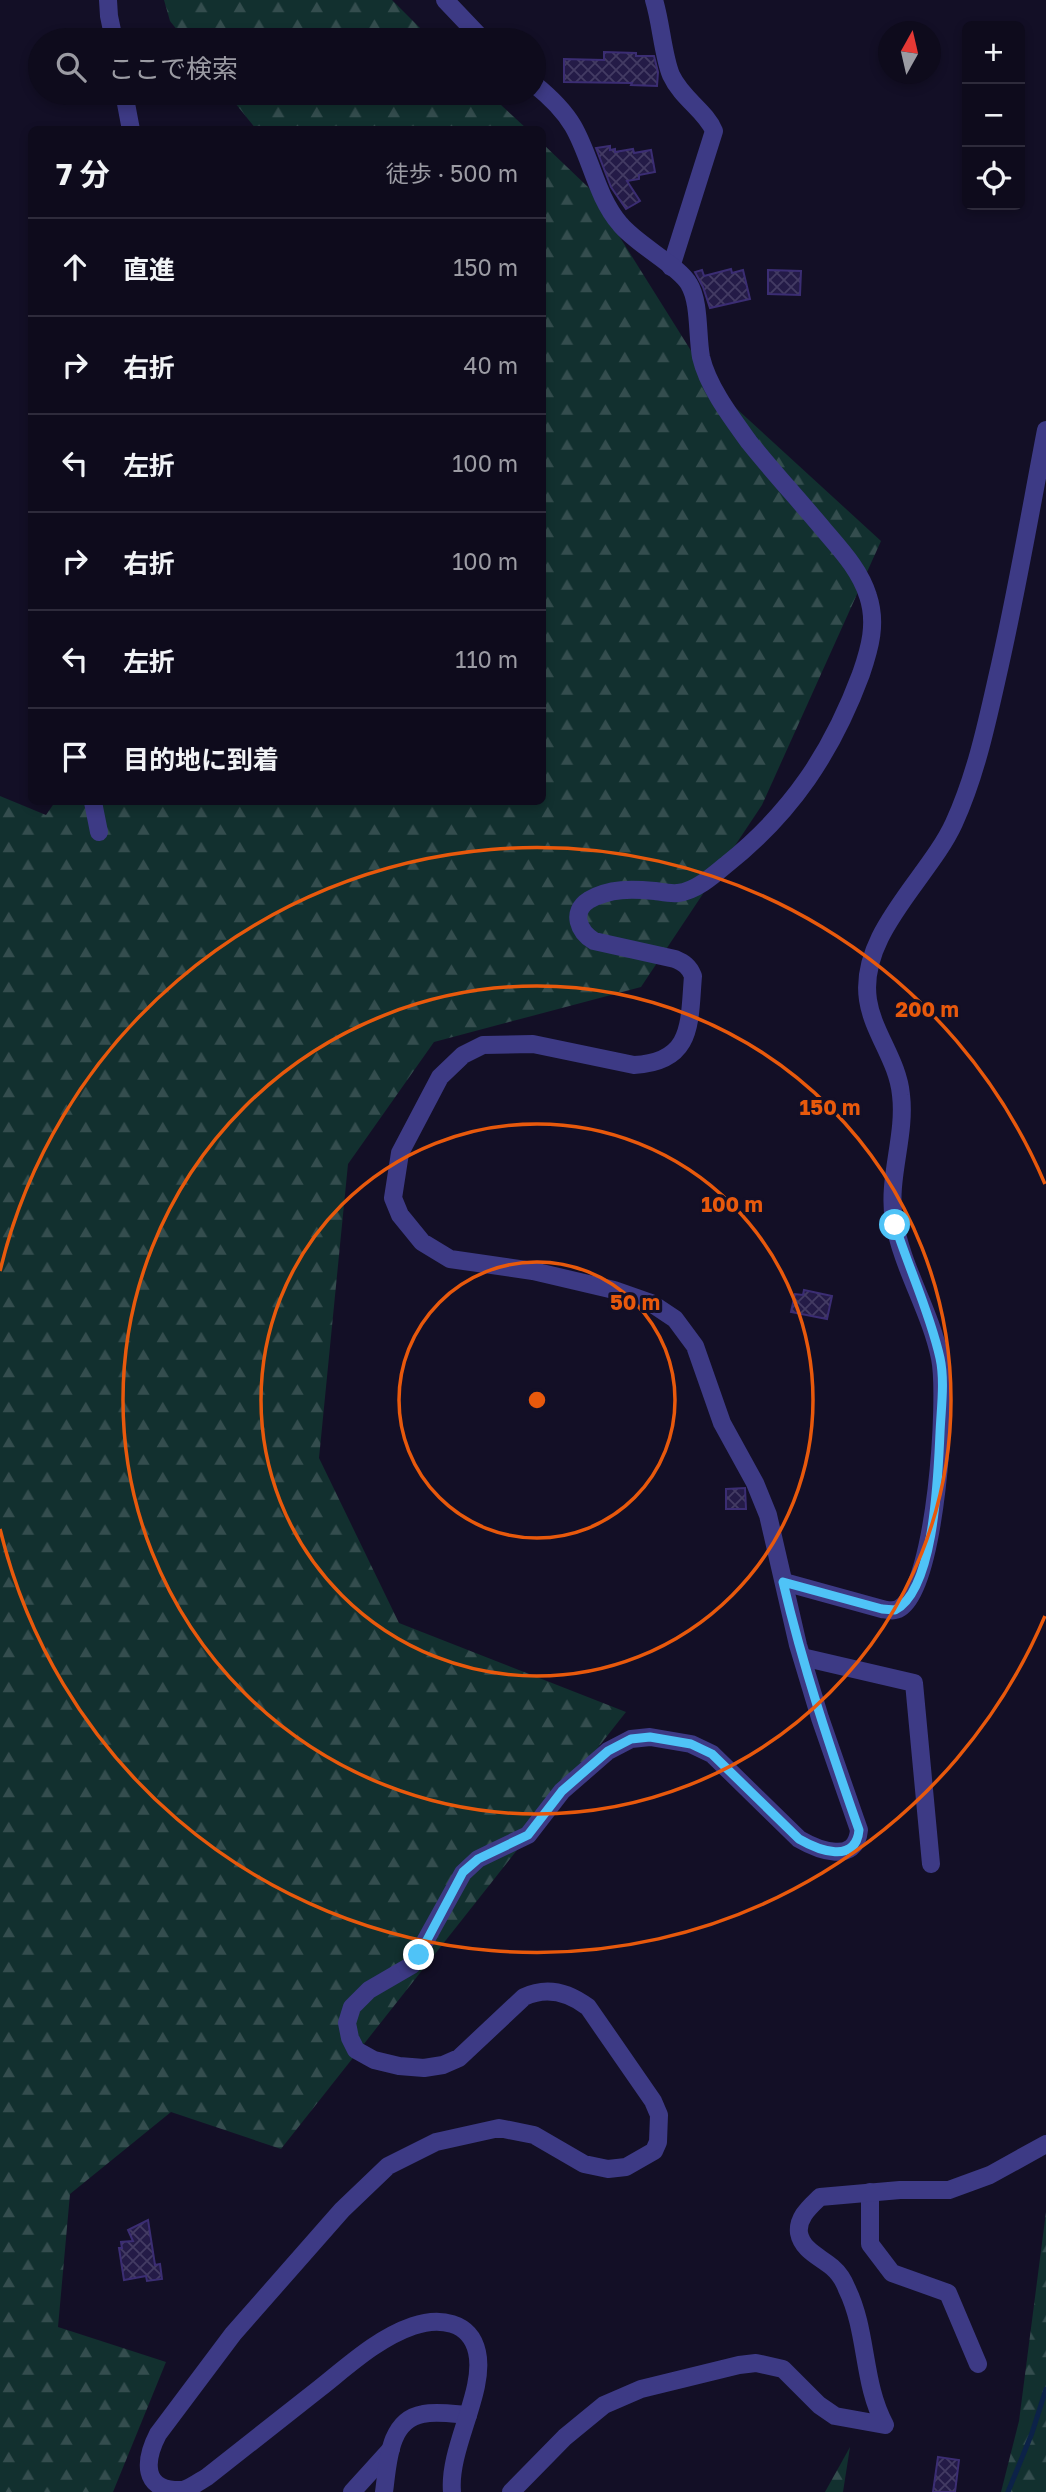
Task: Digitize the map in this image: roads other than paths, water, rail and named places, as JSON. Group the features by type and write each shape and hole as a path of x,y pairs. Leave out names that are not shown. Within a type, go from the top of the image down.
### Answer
{"street":[{"path":"108,0 111,28"},
{"path":"444,0 471,28"},
{"path":"654,0 670,73 684,96 715,131 671,267"},
{"path":"452,2492 451,2480 456,2452 476,2380 478,2354 474,2342 464,2329 456,2324 429,2322 390,2336 347,2366 207,2477 185,2490 170,2491 156,2487 149,2479 150,2450 158,2434 233,2334 342,2210 388,2166 436,2142 499,2128 534,2135 584,2164 608,2169 626,2167 654,2151 660,2130 659,2115 653,2101 588,2007 576,1998 564,1993 536,1991 524,1997 459,2058 443,2065 424,2068 374,2060 356,2050 347,2023 352,2007 369,1990 412,1965 463,1872 478,1859 528,1835 562,1791 608,1751 631,1739 650,1737 691,1744 712,1754 799,1839 815,1848 847,1850 858,1840 859,1830 802,1657 768,1515 755,1483 722,1423 695,1346 675,1319 651,1303 614,1290 533,1270 450,1259 422,1242 400,1215 393,1198 400,1153 440,1077 463,1055 483,1045 533,1044 634,1065 650,1064 680,1047 688,1032 693,976 691,969 684,962 675,959 594,942 584,935 578,924 579,911 586,901 606,892 628,888 679,893 709,880 757,841 802,790 834,739 871,646 873,620 868,594 850,561 749,441 711,384 701,355 689,284 636,241 618,222 601,193 573,126 546,95"},
{"path":"126,105 130,126"},
{"path":"783,1582 882,1609 895,1610 909,1599 924,1564 936,1505 941,1361 895,1225 892,1202 901,1096 896,1072 871,1015 867,997 868,978 871,957 887,925 953,826 967,793 986,727 1007,632 1046,430"},
{"path":"94,805 99,832"},
{"path":"802,1657 914,1683 931,1864"},
{"path":"511,2492 565,2437 604,2405 652,2386 739,2365 756,2363 783,2370 819,2405 835,2416 885,2425 873,2397 860,2324 849,2292 840,2275 804,2244 799,2232 800,2220 820,2196 949,2190 990,2175 1046,2144"},
{"path":"870,2192 870,2244 892,2273 948,2293 978,2364"},
{"path":"384,2492 393,2440 401,2426 411,2418 424,2414 468,2415"},
{"path":"352,2492 391,2449"}],"waterway":[{"path":"1008,2492 1046,2389"}]}
